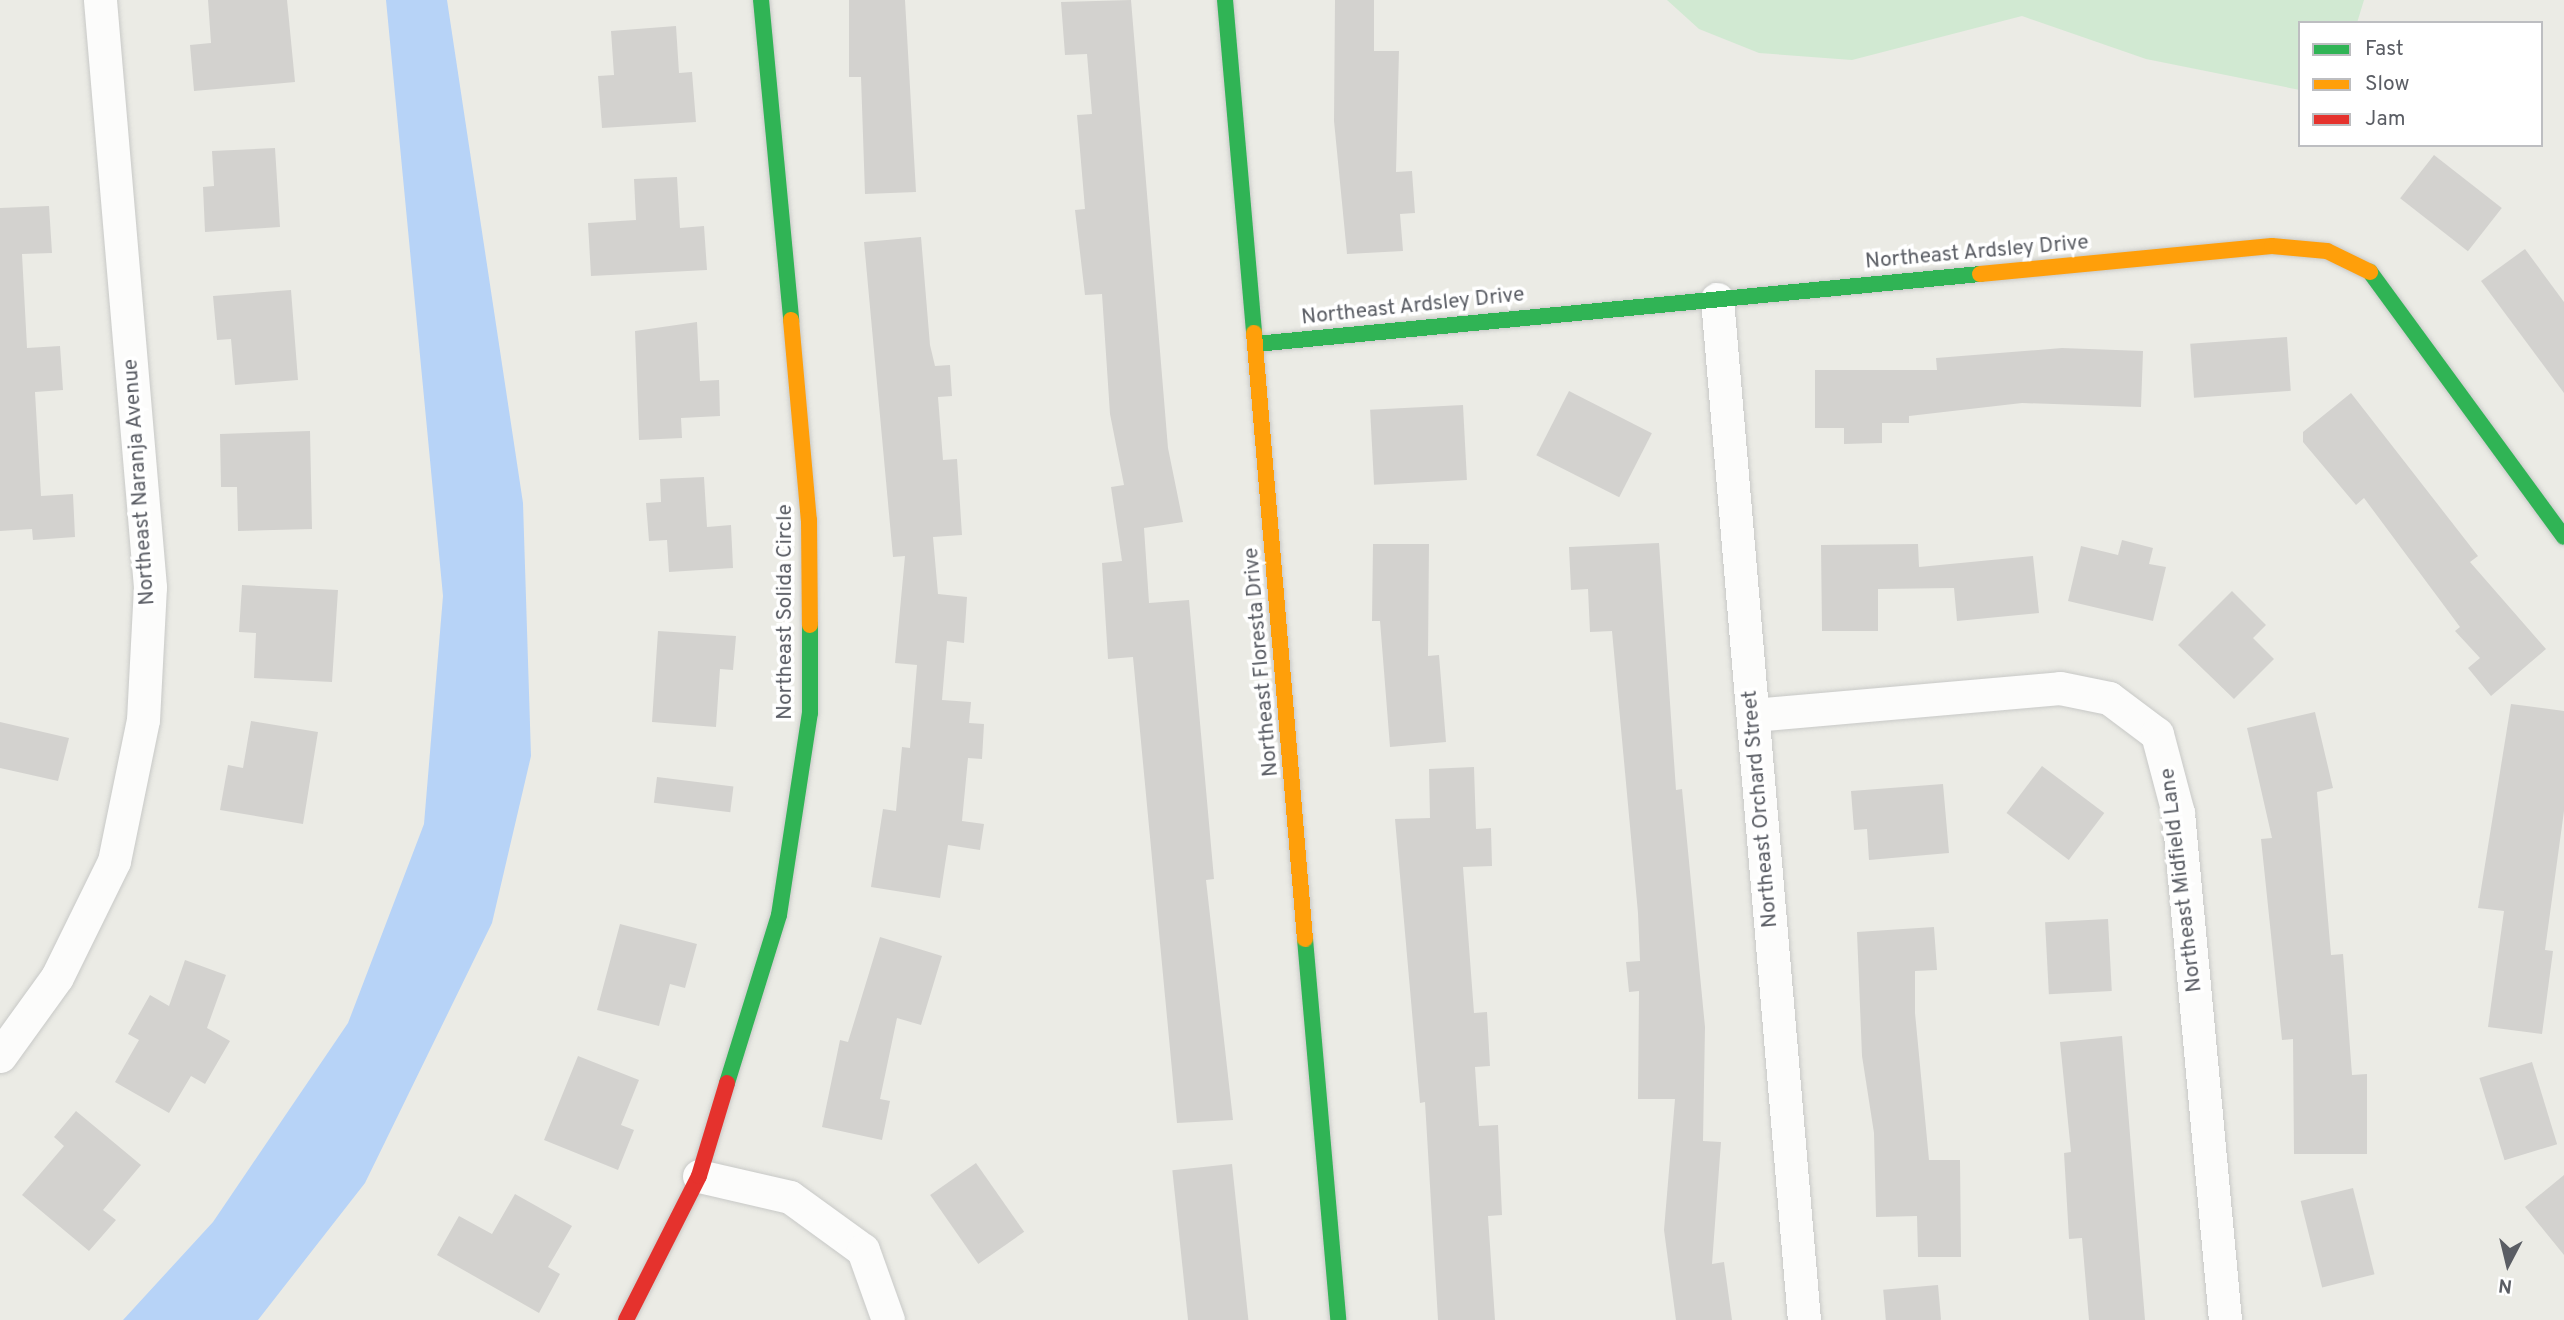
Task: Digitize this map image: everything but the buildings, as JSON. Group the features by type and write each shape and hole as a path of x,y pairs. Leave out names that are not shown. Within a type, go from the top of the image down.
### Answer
{"street":[{"name":"Northeast Naranja Avenue","path":"0,1056 57,977 114,861 143,720 150,587 100,0"},
{"name":"Northeast Solida Circle","path":"626,1320 699,1176 779,915 810,713 809,520 761,0"},
{"name":"Northeast Floresta Drive","path":"1225,0 1338,1320"},
{"name":"Northeast Ardsley Drive","path":"1256,344 2272,246 2327,251 2369,271 2564,537"},
{"name":"Northeast Orchard Street","path":"1717,299 1804,1320"},
{"name":"Northeast Midfield Lane","path":"1753,715 2060,688 2109,698 2157,734 2178,813 2225,1320"},
{"path":"699,1176 790,1197 863,1250 888,1320"}],"green space":[{"path":"1667,0 2364,0 2358,21 2298,21 2298,90 2146,59 2022,16 1852,60 1759,53 1699,29"}],"water":[{"path":"386,0 447,0 523,503 531,756 492,923 365,1183 258,1320 123,1320 213,1222 348,1023 424,824 443,596"}],"traffic: fast":[{"path":"761,0 791,320"},
{"path":"1225,0 1254,333"},
{"path":"2370,272 2564,537"},
{"path":"1256,344 1980,274"},
{"path":"727,1083 779,915 810,713 810,625"},
{"path":"1305,939 1338,1320"}],"traffic: slow":[{"path":"1980,274 2272,246 2327,251 2370,272"},
{"path":"791,320 809,520 810,625"},
{"path":"1254,333 1305,939"}],"traffic: jam":[{"path":"626,1320 699,1176 727,1083"}]}
